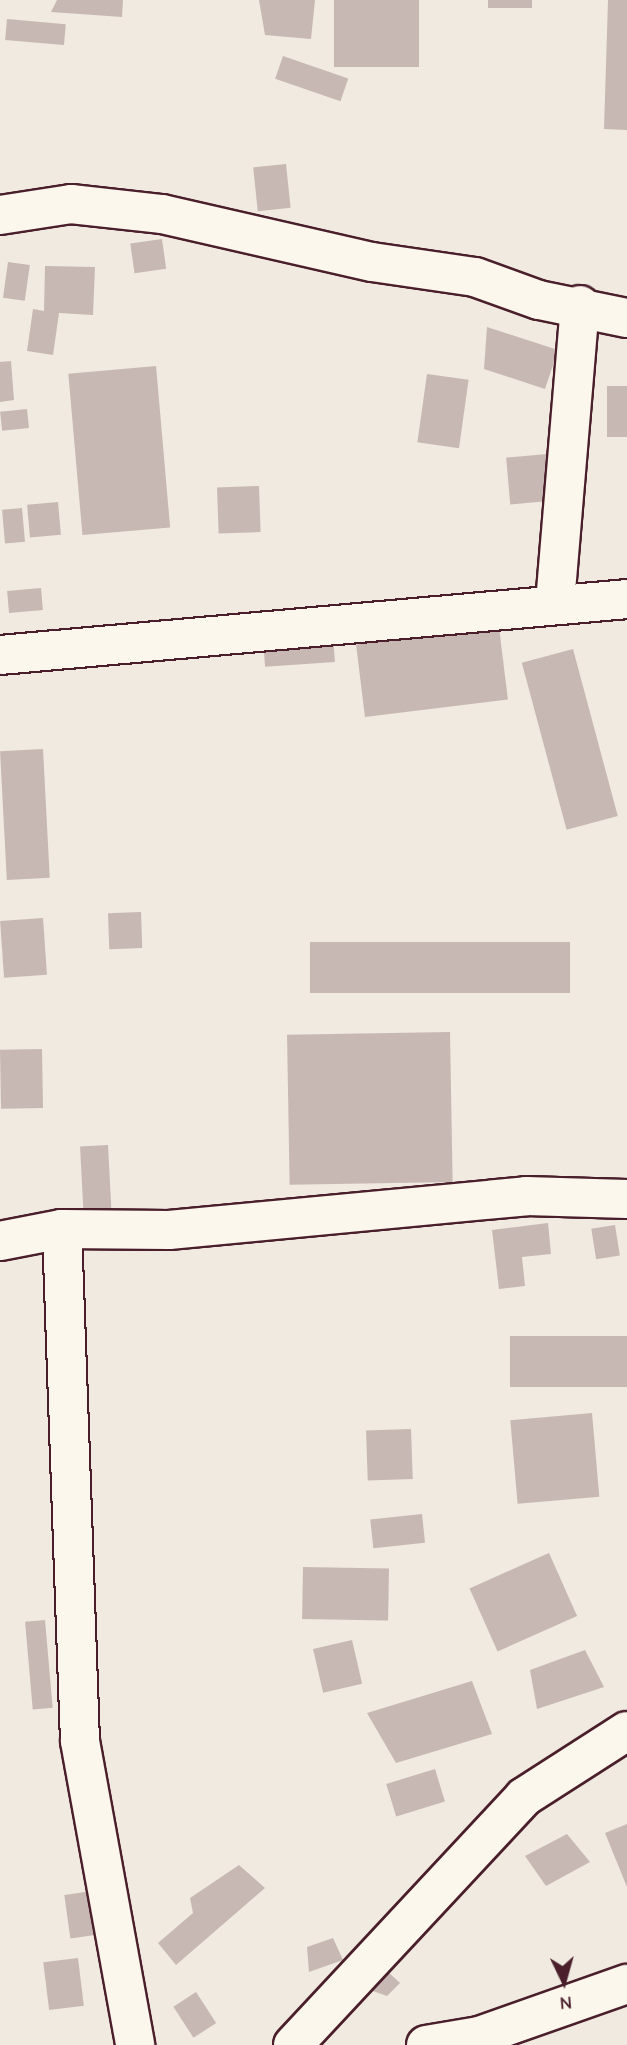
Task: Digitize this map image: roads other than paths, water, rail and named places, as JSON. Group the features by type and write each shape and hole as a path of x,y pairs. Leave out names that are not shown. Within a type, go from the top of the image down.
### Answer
{"street":[{"path":"0,215 71,204 162,214 372,262 475,277 539,300 580,304 627,318"},
{"path":"555,603 580,304"},
{"path":"0,655 555,603 627,599"},
{"path":"0,1241 62,1229 169,1230 526,1196 627,1199"},
{"path":"62,1229 80,1741 135,2045"},
{"path":"293,2045 524,1797 627,1731"},
{"path":"426,2045 479,2036 627,1984"}]}
